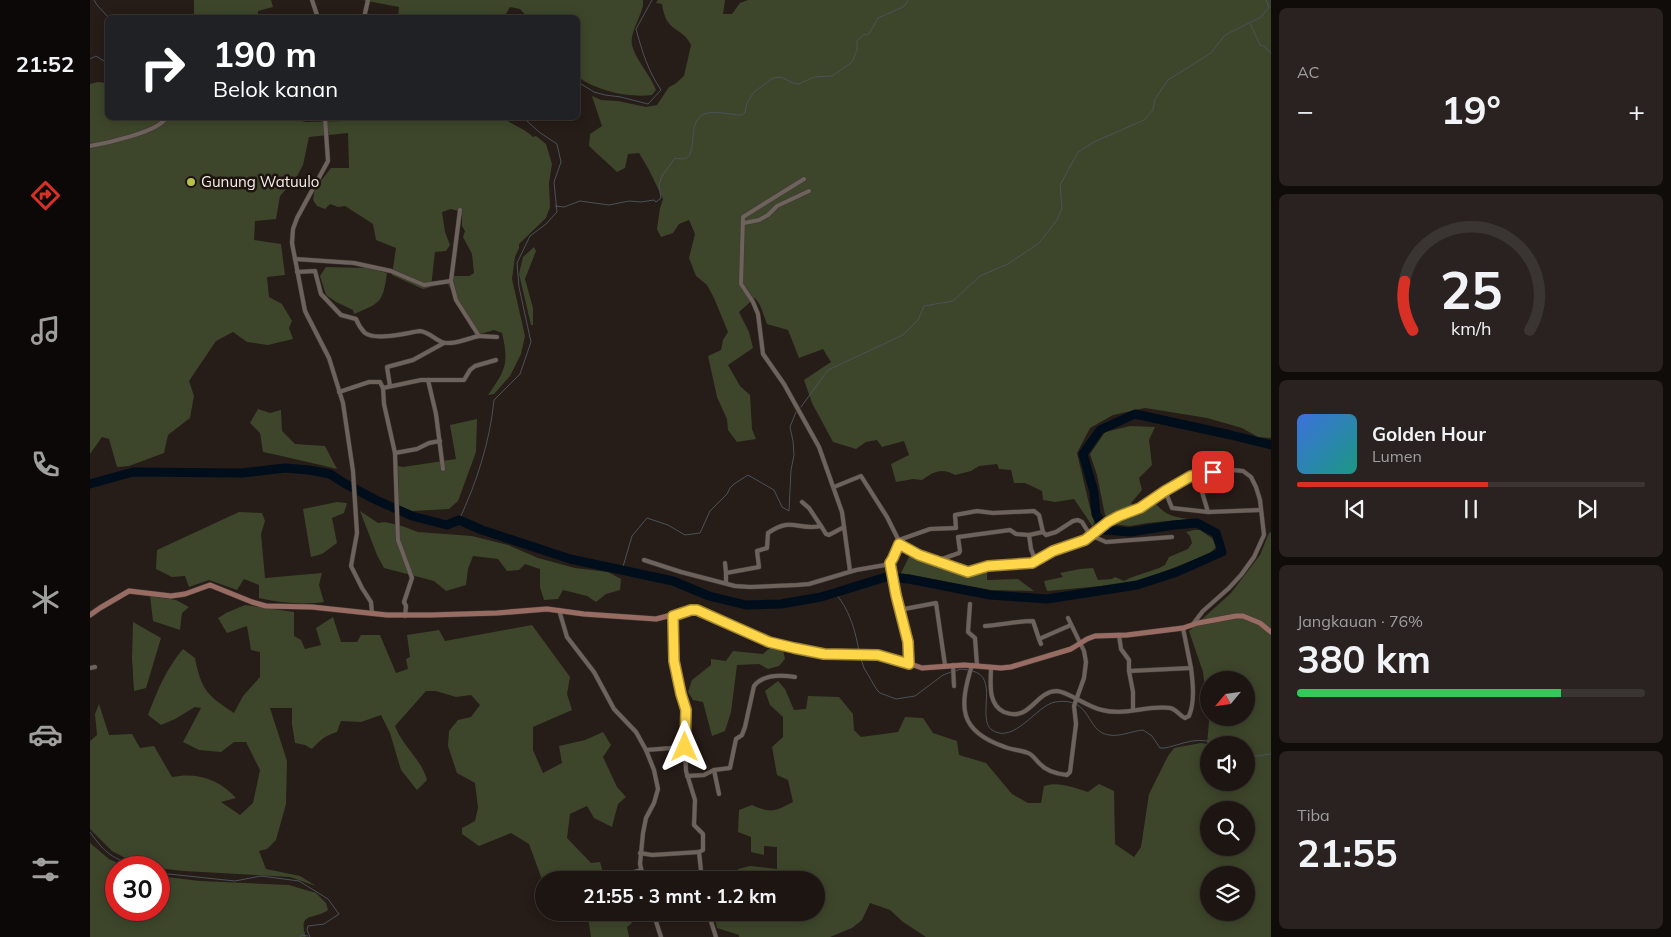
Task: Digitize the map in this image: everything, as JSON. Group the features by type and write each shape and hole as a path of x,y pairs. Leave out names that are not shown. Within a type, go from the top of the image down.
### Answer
{"street":[{"path":"312,0 317,15"},
{"path":"365,15 368,0"},
{"path":"90,146 153,129 164,120"},
{"path":"325,120 328,161 304,203 293,229 292,243 305,312 329,358 346,420 353,471 357,536 351,563 352,570 371,602 372,613"},
{"path":"804,179 743,217 741,284 753,302 758,314 763,354 784,384 815,439 834,488 844,527 850,571"},
{"path":"744,223 759,220 768,215 777,206 809,191"},
{"path":"460,210 451,281 456,300 479,336"},
{"path":"295,259 362,264 391,271 424,285 451,281"},
{"path":"297,272 315,271 321,294 341,315 356,319 362,330 368,334 378,337 420,331 426,332 444,343"},
{"path":"390,386 386,367 414,360 444,343 453,343 479,336 497,337"},
{"path":"383,388 428,380 464,380 470,370 496,360"},
{"path":"428,380 444,469"},
{"path":"339,392 369,382 380,382 383,388 384,404 395,452 398,540 412,578 404,602 406,606 405,616"},
{"path":"395,452 417,449 429,443 440,441"},
{"path":"834,488 861,476 887,517 899,542 938,562 968,572 988,566 1025,565 1036,562 1053,551 1085,540 1108,522 1140,508 1191,476 1236,470 1248,474 1256,487 1260,500 1264,535 1254,557 1236,582 1203,611 1192,625"},
{"path":"1197,475 1208,512"},
{"path":"1165,491 1172,508 1208,512 1260,510"},
{"path":"802,502 809,508 829,535 844,527"},
{"path":"938,562 958,553 960,550 954,516 959,514 1034,511 1039,515 1043,532"},
{"path":"958,537 1010,530 1016,534 1043,532 1046,535 1050,535 1078,520 1082,522 1090,535 1110,542 1172,537"},
{"path":"726,573 759,567 757,551 767,548 768,533 784,524 814,528 821,526"},
{"path":"909,664 908,642 890,563 899,542 930,529 956,528"},
{"path":"1028,534 1036,562"},
{"path":"644,560 674,570 750,587 809,584 850,571 890,563"},
{"path":"725,563 726,583"},
{"path":"90,615 129,591 171,596 185,594 210,585 266,606 312,607 405,616 497,613 543,608 652,620 697,610 769,642 824,654 862,654 891,657 922,668 945,665 1002,668 1022,665 1071,649 1095,636 1183,628 1236,616 1243,616 1260,623 1271,632"},
{"path":"900,610 936,603 945,665"},
{"path":"970,604 968,632 975,638 973,667 965,691 966,718 971,728 990,742 1028,753 1044,768 1065,775 1070,772 1076,724 1075,702 1086,669 1086,656 1068,618"},
{"path":"559,610 567,637 594,672 614,709 636,732 646,750 655,776 658,789 654,803 646,818 640,854 641,870 638,871"},
{"path":"640,854 699,852 703,849 703,834 694,825 695,797 687,776 685,747 686,710 674,661 673,616"},
{"path":"985,626 1016,621 1033,621 1041,644"},
{"path":"1039,639 1071,625"},
{"path":"991,667 992,698 998,708 1006,712 1019,714 1034,705 1043,694 1064,692 1075,702 1102,710 1122,712 1172,708 1182,716 1188,717 1192,706 1193,689 1183,628"},
{"path":"1119,635 1121,649 1128,660 1133,692 1133,710"},
{"path":"953,666 954,686"},
{"path":"90,668 95,667"},
{"path":"1129,671 1191,668"},
{"path":"687,776 704,775 714,770 730,768 736,739 742,735 745,727 756,682 779,675 795,677"},
{"path":"646,750 685,747"},
{"path":"714,770 719,794"},
{"path":"699,852 701,871"},
{"path":"656,921 661,937"},
{"path":"711,921 716,937"}],"green space":[{"path":"194,0 271,0 273,7 258,11 258,15 194,15"},
{"path":"362,0 643,0 642,10 633,34 632,45 656,90 652,95 623,94 604,90 580,78 580,15 525,15 520,9 510,7 505,15 398,15 399,7"},
{"path":"658,0 725,0 723,14 732,14 740,3 748,0 1271,0 1271,438 1258,437 1242,428 1207,418 1145,408 1113,415 1090,428 1077,453 1094,521 1093,527 1074,499 1055,502 1043,500 1042,491 1025,483 1014,483 1011,470 999,469 997,464 979,466 971,471 955,475 942,471 922,480 913,479 896,482 891,464 909,455 904,441 882,447 877,440 866,442 856,449 833,442 812,403 804,380 831,362 823,349 799,358 788,330 767,324 760,305 755,298 739,312 749,332 753,348 728,365 740,386 750,395 752,429 756,439 737,442 728,430 727,419 717,397 708,356 721,350 723,340 728,332 714,298 707,285 696,276 689,258 695,234 689,220 679,224 673,233 661,237 657,229 663,199 639,153 628,154 625,168 617,172 589,146 590,134 602,126 592,96 601,100 618,101 646,107 657,105 669,87 684,76 691,45 683,34 670,25 664,14 662,4 656,3"},
{"path":"105,83 105,120 298,120 306,122 343,120 507,120 533,137 536,136 546,144 552,164 549,183 550,207 546,218 519,244 515,257 512,279 525,336 521,354 510,376 494,394 488,395 499,379 504,366 505,352 502,333 494,330 477,335 461,311 448,284 453,283 454,276 469,276 474,273 472,254 463,237 465,231 462,226 462,212 451,209 442,212 445,232 450,245 446,251 435,252 431,287 423,289 392,275 396,248 376,240 373,224 345,206 338,207 330,204 325,209 317,206 313,200 315,188 331,168 349,168 348,133 309,137 303,165 296,178 280,196 276,219 255,221 254,240 281,244 285,275 267,277 269,297 282,304 292,321 289,328 293,339 268,345 247,342 233,332 216,341 189,381 194,396 190,418 168,435 164,453 129,466 117,467 109,439 102,437 90,454 90,84"},
{"path":"534,247 536,251 525,279 533,308 533,325 531,325 519,274 523,257"},
{"path":"326,267 368,268 387,273 382,296 375,304 354,314 353,310 326,295 320,276"},
{"path":"258,409 270,413 281,410 282,431 295,444 325,446 337,469 263,452 260,433 250,423"},
{"path":"477,419 476,452 458,501 449,509 412,511 399,506 398,466 403,467 456,459 450,425"},
{"path":"1130,426 1155,427 1149,440 1152,465 1139,478 1142,490 1131,503 1139,513 1156,504 1170,515 1188,519 1130,526 1112,524 1105,515 1097,475 1090,454 1105,432"},
{"path":"337,502 347,503 344,513 332,518 337,543 322,554 311,557 303,509"},
{"path":"360,511 378,523 385,522 418,532 472,536 508,545 538,558 575,568 608,572 621,579 620,590 606,594 596,602 587,596 563,590 558,599 544,600 540,587 540,569 525,564 519,570 507,571 498,559 473,556 468,569 466,585 446,591 434,581 384,568"},
{"path":"239,512 262,513 265,521 261,534 265,578 322,573 319,585 324,602 292,603 259,598 259,585 244,579 237,590 209,580 189,587 185,576 172,577 156,569 157,550"},
{"path":"1200,530 1213,539 1216,547 1209,554 1134,583 1047,591 1044,581 1063,577 1060,573 1093,568 1098,580 1115,577 1124,581 1165,565 1169,557 1188,549 1192,543 1190,536 1186,532"},
{"path":"1271,532 1271,937 926,937 903,922 890,910 870,903 862,920 852,928 830,937 739,937 739,935 717,928 716,921 825,921 825,871 738,871 738,869 750,866 777,869 777,847 764,846 764,855 751,852 751,837 738,832 739,810 752,805 764,810 773,810 793,802 788,780 777,775 772,747 783,737 783,717 770,705 765,691 778,681 785,689 794,710 806,709 808,696 839,697 853,714 854,730 861,737 898,732 905,717 923,718 933,733 957,741 959,755 986,763 1012,794 1028,803 1041,803 1044,786 1055,784 1088,792 1099,784 1114,791 1115,844 1134,857 1141,847 1149,794 1174,748 1200,743 1200,791 1255,791 1255,736 1208,736 1209,726 1255,726 1255,671 1203,671 1189,631 1231,593 1260,555"},
{"path":"910,555 948,571 967,574 987,572 987,580 1018,579 1034,591 991,590 901,573"},
{"path":"150,596 176,600 189,607 182,613 180,630 153,621"},
{"path":"245,605 294,612 294,636 301,640 305,649 321,645 316,628 333,617 341,642 357,642 361,635 380,635 396,673 408,669 406,659 410,657 407,635 439,630 445,641 532,625 570,677 567,694 572,710 533,727 533,750 543,773 562,763 559,746 585,740 603,732 611,745 603,757 617,787 626,797 618,804 612,827 594,818 587,806 570,814 567,838 591,863 600,862 602,871 539,871 529,844 511,833 479,846 462,834 462,828 475,821 478,808 475,783 457,773 448,746 449,731 458,720 471,717 480,705 471,695 456,697 436,691 426,691 395,726 398,734 425,773 427,780 417,790 401,770 390,733 381,715 361,722 341,721 337,732 323,738 312,749 295,743 292,708 270,708 287,761 286,804 276,840 267,849 259,851 266,869 300,876 316,886 290,877 170,869 170,856 121,856 112,851 90,829 90,741 97,735 95,714 99,704 109,735 132,734 140,748 154,746 172,777 199,776 215,782 236,798 221,802 240,815 253,803 260,770 246,742 234,742 221,752 199,750 183,742 201,708 195,707 161,725 148,715 162,680 183,649 195,658 200,678 207,691 218,702 234,713 243,696 260,677 260,652 251,650 247,626 227,633 218,618"},
{"path":"133,622 161,638 146,688 134,691 132,658"},
{"path":"773,645 783,650 785,659 779,666 768,669 759,664 737,665 731,712 725,731 712,736 703,702 693,700 688,692 692,680 711,665 711,659 726,661 733,651 763,654"},
{"path":"90,843 105,856 105,921 170,921 170,877 200,881 289,885 316,893 326,903 328,910 306,920 304,929 306,937 90,937"},
{"path":"589,921 631,921 632,923 627,927 629,937 591,937"}],"waterway":[{"path":"94,0 106,15"},
{"path":"580,83 594,92 648,104 661,90 649,68 636,29 652,0"},
{"path":"555,206 564,207 580,201 609,205 629,201 654,200 656,202 661,198 659,185 662,176 675,158 684,159 689,156 695,126 698,119 704,114 713,112 742,115 754,92 773,78 781,77 799,84 814,77 832,76 852,62 857,50 857,41 863,35 869,34 878,18 903,7 908,0"},
{"path":"801,407 828,370 903,335 918,320 924,306 953,301 980,276 1008,264 1039,243 1057,220 1062,208 1060,185 1078,152 1094,142 1144,120 1153,110 1155,99 1168,80 1211,53 1225,35 1261,17 1269,7 1266,0"},
{"path":"1250,23 1260,45 1264,46 1271,53"},
{"path":"90,59 96,56 105,60"},
{"path":"459,520 472,491 482,461 494,400 520,374 531,342 519,287 517,263 530,236 546,224 557,212 554,182 561,162 557,144 539,132 527,120"},
{"path":"622,570 632,536 647,518 668,525 685,535 700,533 710,511 734,484 748,475 774,490 782,507 789,511 791,470 794,455 790,427 796,412"},
{"path":"90,484 133,472 242,473 285,468 309,470 330,474 374,499 412,516 447,525 459,520 482,530 570,559 673,581 709,596 746,605 781,604 821,597 886,577 909,579 990,595 1047,599 1137,585 1177,572 1222,552 1216,533 1197,523 1130,532 1105,530 1096,514 1094,492 1083,454 1100,430 1135,414 1271,445"},
{"path":"835,593 851,621 859,652"},
{"path":"860,656 864,668 877,690 896,699 915,696 943,675 951,672"},
{"path":"955,671 961,669 968,670"},
{"path":"972,671 980,675 985,681 988,725 992,730 1000,733 1017,729 1048,705 1055,702 1067,702 1076,704 1096,728 1109,735 1143,730 1152,736 1160,748 1200,740"},
{"path":"1255,756 1271,754"},
{"path":"90,832 101,846 113,856"},
{"path":"170,874 235,881 261,876 299,881 328,899 339,914 324,924 308,926 307,930 310,937"},
{"path":"300,937 301,935 308,936"}],"place":[{"name":"Gunung Watuulo","path":"191,182"}],"route":[{"path":"685,747 684,726 686,710 674,661 673,616 697,610 769,642 824,654 862,654 891,657 909,664 907,636 890,563 899,544 919,555 968,572 988,566 1025,565 1036,562 1053,551 1085,540 1108,522 1140,508 1191,476 1213,472"}]}
